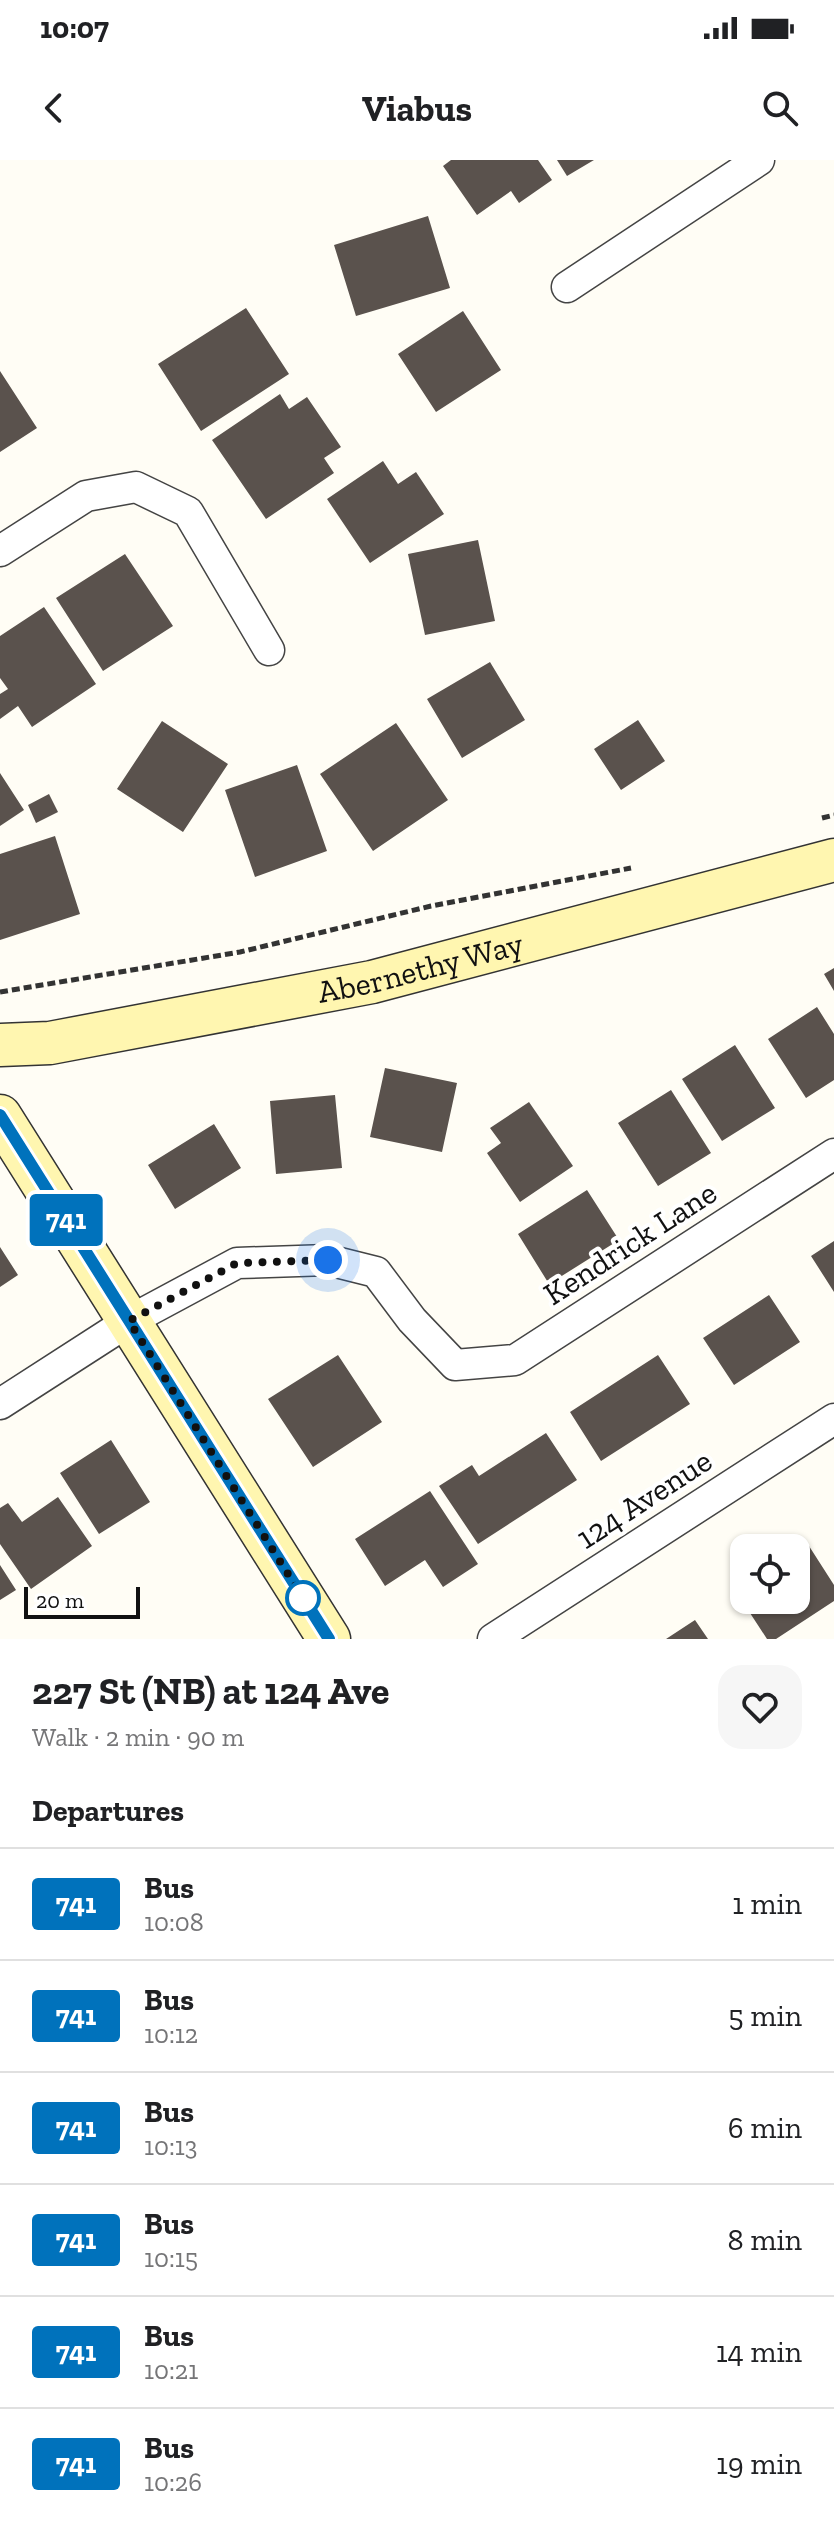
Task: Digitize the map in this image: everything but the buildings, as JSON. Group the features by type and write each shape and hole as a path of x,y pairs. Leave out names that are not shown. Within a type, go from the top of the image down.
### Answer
{"main road":[{"name":"Abernethy Way","path":"0,1045 50,1043 372,982 834,860"},
{"path":"0,1116 329,1639"}],"street":[{"path":"567,287 759,160"},
{"path":"0,551 86,496 136,487 188,512 269,650"},
{"name":"Kendrick Lane","path":"129,1321 237,1263 328,1260 376,1272 412,1320 455,1365 515,1360 834,1154"},
{"path":"0,1404 129,1321"},
{"name":"124 Avenue","path":"493,1639 834,1419"}],"path":[{"path":"820,819 834,815"},
{"path":"0,992 240,952 431,906 645,866"}],"bus line":[{"name":"741","path":"0,1115 329,1639"}],"route":[{"path":"303,1598 129,1321 237,1263 328,1260"}]}
